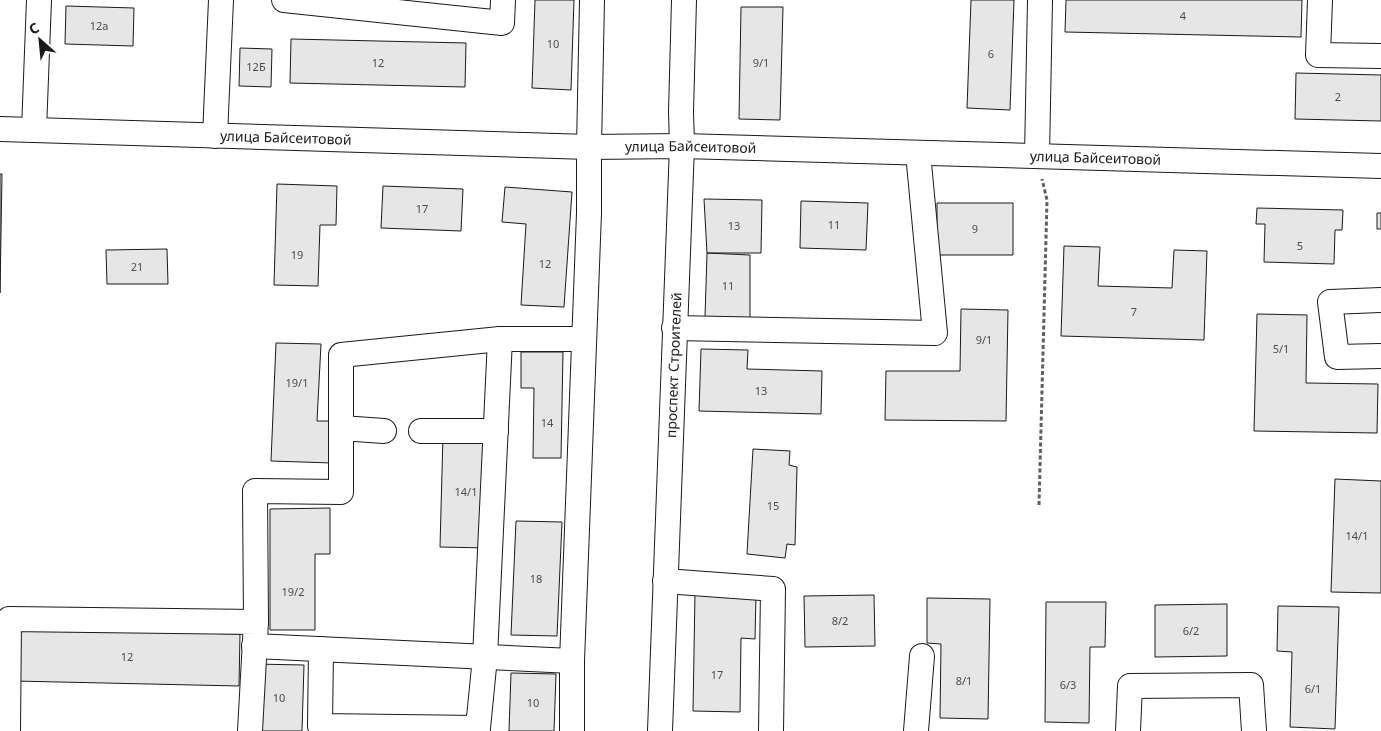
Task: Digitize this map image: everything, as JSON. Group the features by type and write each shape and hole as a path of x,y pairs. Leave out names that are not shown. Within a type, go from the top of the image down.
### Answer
{"street":[{"path":"34,130 39,0"},
{"path":"215,136 221,0"},
{"path":"284,0 502,23 503,0"},
{"path":"572,731 572,661 589,213 592,0"},
{"name":"проспект Строителей","path":"660,731 682,146 684,0"},
{"path":"1037,156 1040,0"},
{"path":"1320,0 1318,55 1381,56"},
{"name":"улица Байсеитовой","path":"0,129 589,147 682,146 1381,166"},
{"path":"674,328 935,333 918,153"},
{"path":"1381,300 1330,302 1337,357 1381,356"},
{"path":"250,731 256,622 255,491 341,492 341,355 500,339 584,339"},
{"path":"321,649 320,726 478,728 485,657 500,339"},
{"path":"341,428 384,431"},
{"path":"421,431 496,431"},
{"path":"665,581 773,589 771,731"},
{"path":"8,731 4,620 256,622"},
{"path":"254,646 572,661"},
{"path":"916,731 922,656"},
{"path":"1128,731 1130,686 1242,685 1251,685 1254,731"}],"path":[{"path":"1037,156 1047,200 1039,505"}],"building":[{"path":"535,0 574,0 571,90 532,88"},
{"path":"971,0 1014,0 1010,110 967,108"},
{"path":"1066,0 1302,0 1301,37 1065,32"},
{"path":"66,6 134,8 133,46 65,44"},
{"path":"741,7 783,7 780,120 739,119"},
{"path":"291,39 466,43 465,87 290,83"},
{"path":"240,48 272,49 271,87 239,86"},
{"path":"1296,73 1381,75 1381,121 1295,119"},
{"path":"0,174 2,174 0,293"},
{"path":"277,184 337,186 336,225 320,225 318,286 274,285"},
{"path":"383,186 463,189 461,231 381,228"},
{"path":"505,187 572,192 564,307 521,305 526,224 502,222"},
{"path":"704,199 762,200 761,253 707,253"},
{"path":"801,201 868,203 866,250 800,248"},
{"path":"937,203 1013,203 1013,255 937,255"},
{"path":"1257,208 1343,210 1342,230 1335,230 1334,264 1264,262 1265,224 1256,224"},
{"path":"1377,213 1381,213 1381,229 1377,229"},
{"path":"1064,246 1100,247 1098,286 1172,288 1174,250 1207,251 1204,340 1061,336"},
{"path":"167,249 168,284 107,284 106,250"},
{"path":"707,253 750,255 750,322 705,317"},
{"path":"961,309 1008,310 1006,421 885,420 886,371 960,371"},
{"path":"1257,314 1307,315 1306,383 1378,384 1377,433 1254,431"},
{"path":"276,343 321,344 317,421 334,421 332,463 271,461"},
{"path":"701,349 748,350 747,369 822,371 821,414 699,411"},
{"path":"521,352 563,352 561,458 533,458 534,388 521,388"},
{"path":"443,435 491,437 488,548 440,547"},
{"path":"753,449 790,451 789,465 797,467 795,545 787,544 785,558 747,554"},
{"path":"1335,479 1381,481 1381,593 1331,592"},
{"path":"330,508 330,554 315,554 315,630 270,630 270,509"},
{"path":"516,521 562,522 557,636 511,635"},
{"path":"695,593 756,594 755,639 741,638 740,712 693,711"},
{"path":"874,595 875,646 805,647 804,596"},
{"path":"927,598 990,599 988,719 940,718 941,644 927,643"},
{"path":"1046,602 1106,602 1105,647 1090,647 1089,723 1045,722"},
{"path":"1227,604 1227,656 1155,657 1155,605"},
{"path":"1278,606 1339,607 1335,729 1290,727 1292,652 1277,651"},
{"path":"16,629 240,634 239,686 14,681"},
{"path":"255,664 304,665 302,731 254,731"},
{"path":"511,673 556,674 554,731 509,731"}]}
